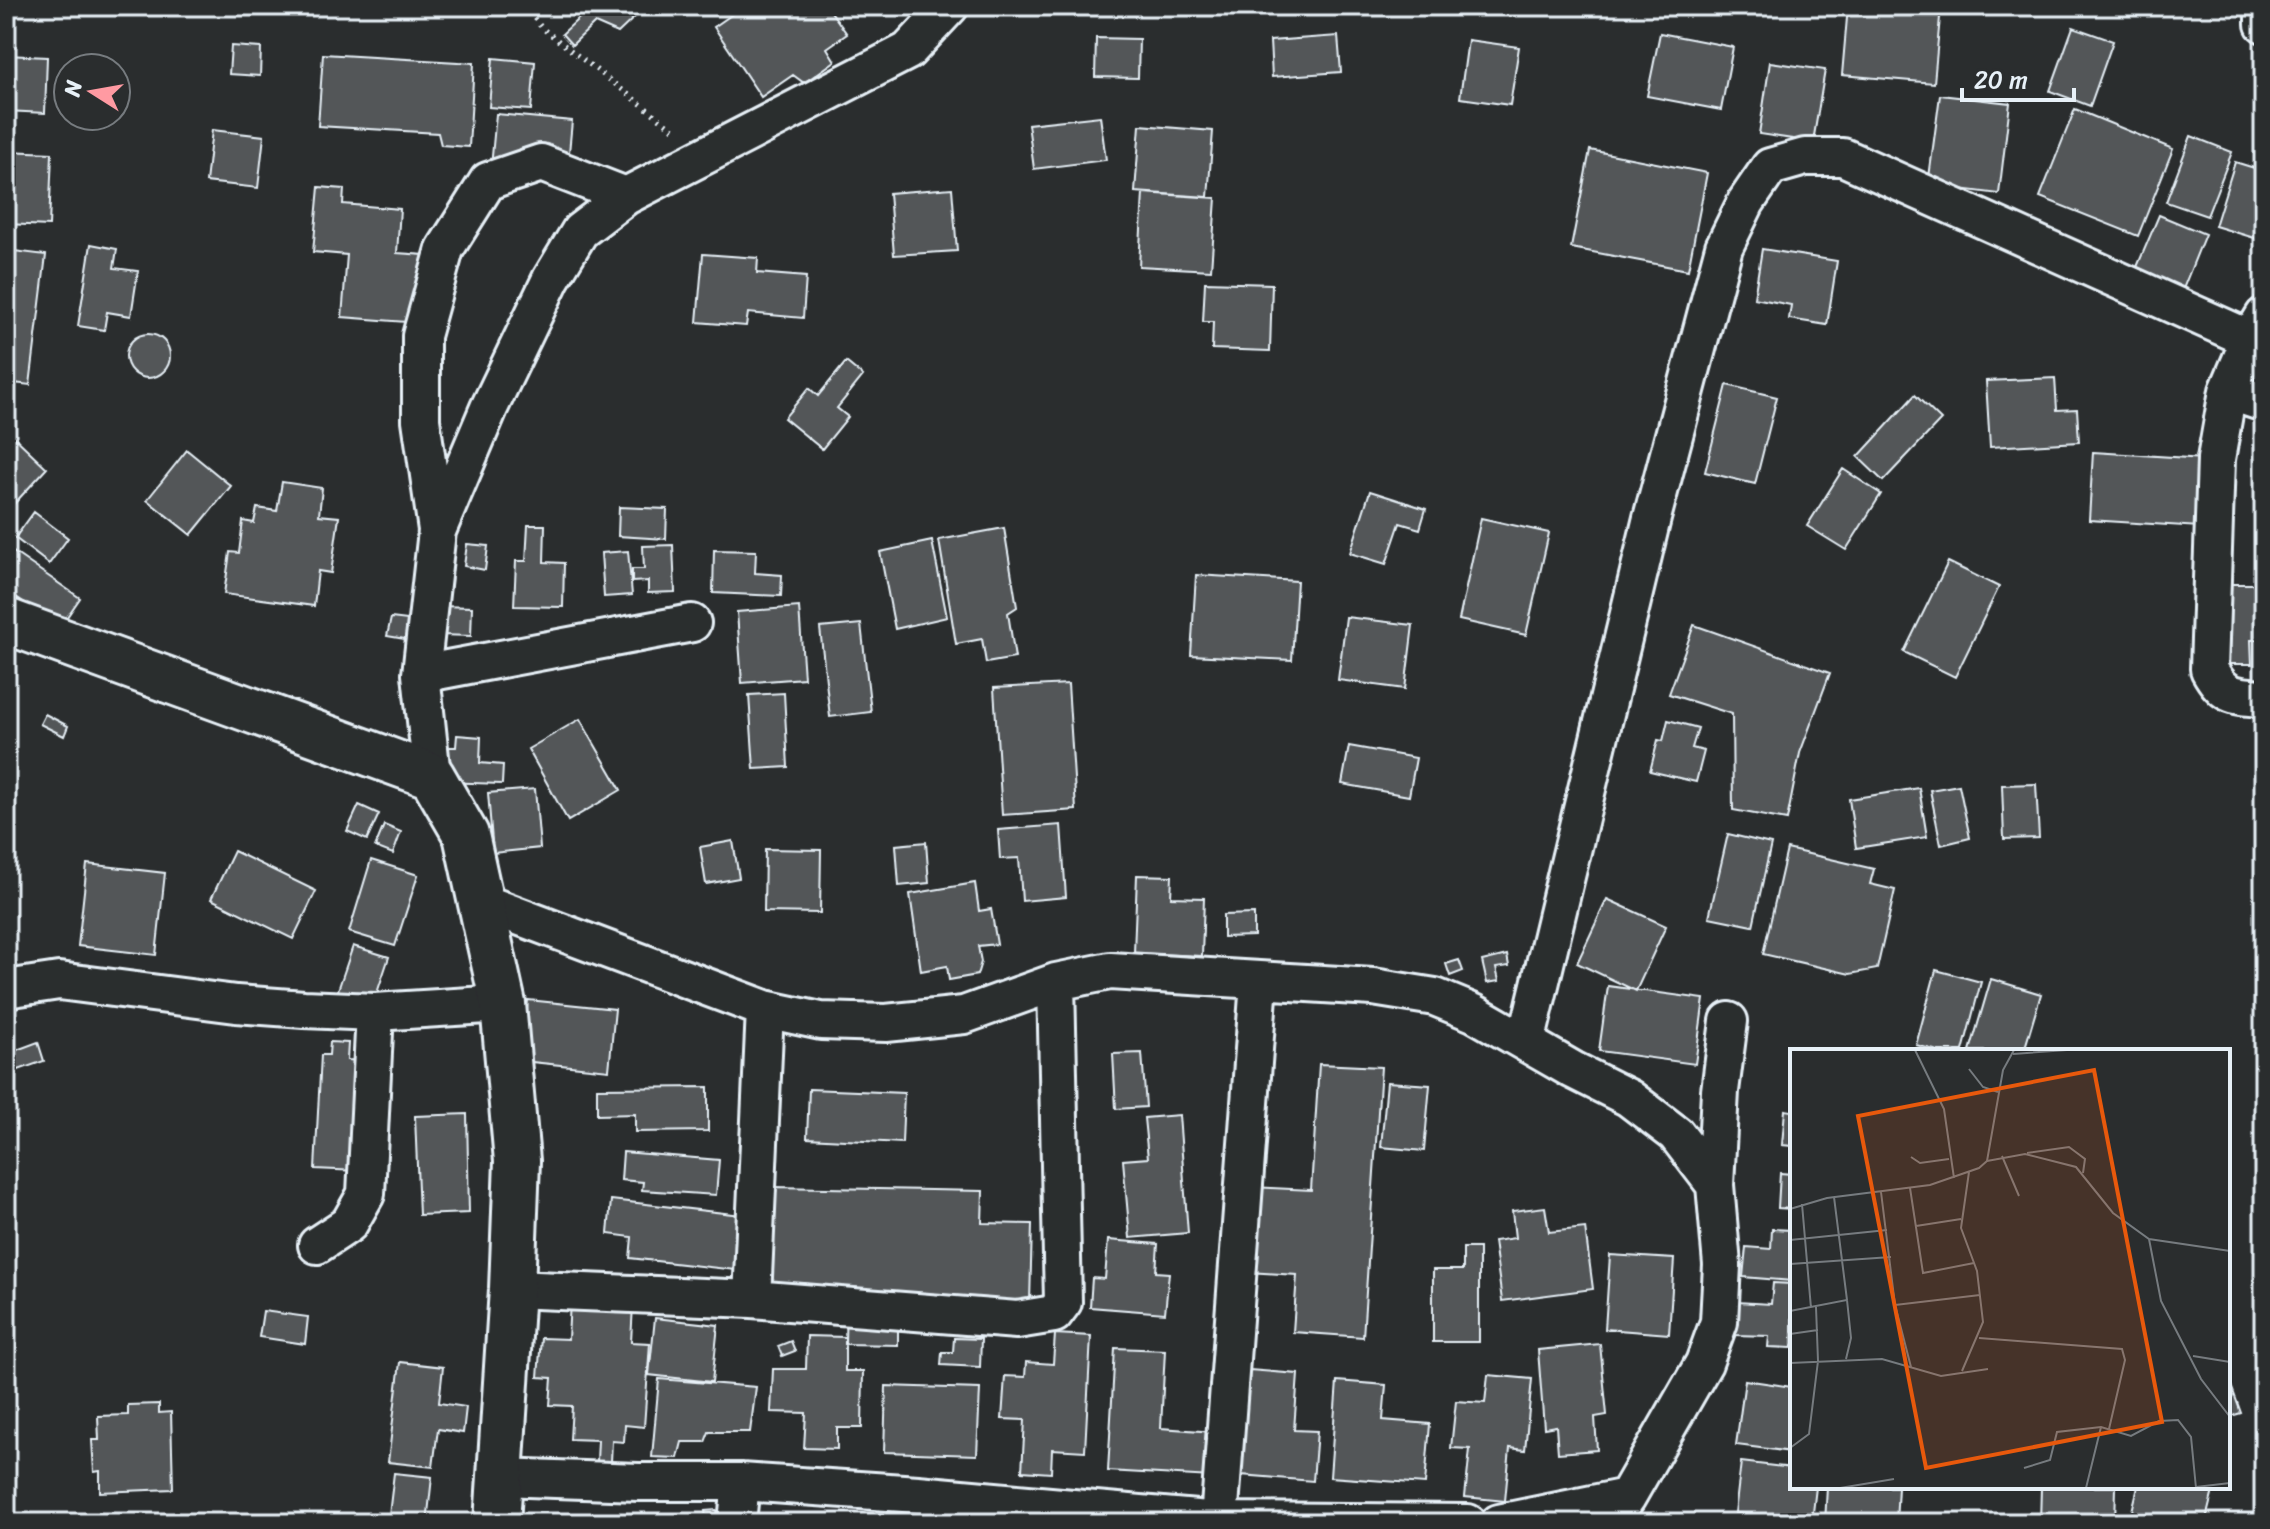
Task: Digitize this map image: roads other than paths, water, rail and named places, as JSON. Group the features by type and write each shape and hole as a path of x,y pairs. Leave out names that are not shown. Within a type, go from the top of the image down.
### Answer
{"street":[{"path":"437,531 489,408 551,279 580,231 626,196 908,51 950,6"},
{"path":"2264,10 2264,24"},
{"path":"1526,1043 1652,518 1724,247 1746,202 1770,167 1805,157 1843,157 2257,327 2228,391 2216,459 2209,669 2218,686 2236,696 2264,698"},
{"path":"497,1523 517,1161 503,1004 481,902 466,835 432,776 421,674 437,531 421,420 421,336 445,249 488,181 541,163 626,196"},
{"path":"2228,391 2264,403"},
{"path":"421,674 692,623"},
{"path":"10,631 432,776"},
{"path":"481,902 765,1009 821,1021 886,1023 964,1015 1056,982 1110,971 1373,987 1435,997 1474,1013 1629,1098 1676,1134 1715,1185"},
{"path":"6,989 59,981 236,1004 375,1012 503,1004"},
{"path":"512,1289 752,1299 1017,1320 1054,1314 1063,1302 1056,982"},
{"path":"1219,1521 1259,982"},
{"path":"752,1299 765,1009"},
{"path":"317,1245 349,1224 366,1194 375,1012"},
{"path":"1499,1523 1618,1510 1704,1363 1719,1322 1722,1265 1715,1185 1720,1091 1729,1021"},
{"path":"500,1477 741,1482 916,1508 1219,1521 1468,1523"},
{"path":"737,1523 741,1482"}]}
